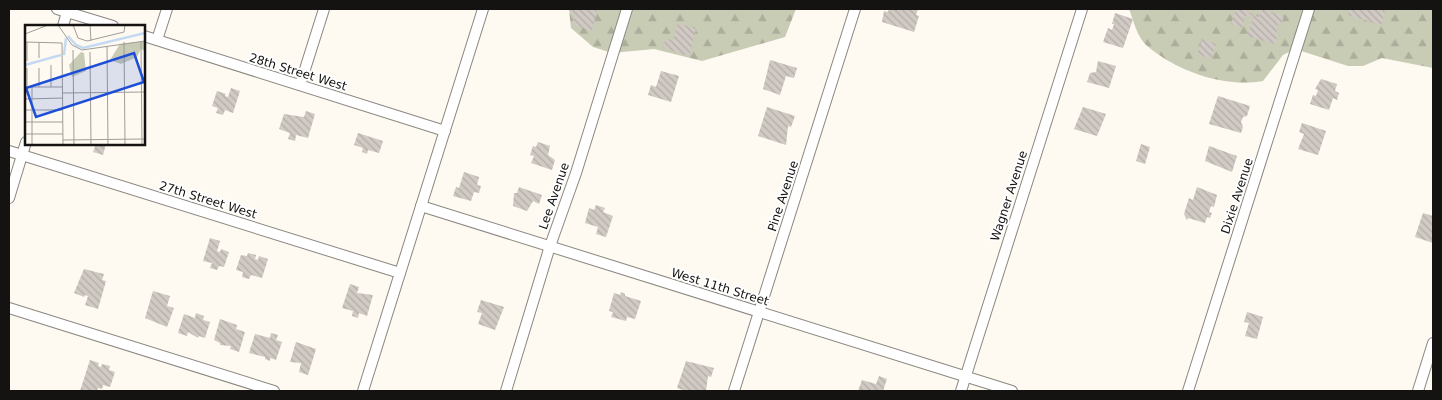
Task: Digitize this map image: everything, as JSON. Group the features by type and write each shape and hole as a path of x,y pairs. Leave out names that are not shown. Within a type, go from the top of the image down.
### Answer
{"street":[{"path":"157,40 168,9"},
{"path":"300,85 324,9"},
{"path":"363,391 483,9"},
{"name":"Lee Avenue","path":"506,391 550,246 576,173 627,9"},
{"name":"Pine Avenue","path":"734,391 856,9"},
{"name":"Wagner Avenue","path":"961,391 1082,9"},
{"name":"Dixie Avenue","path":"1188,391 1309,9"},
{"path":"63,25 62,10 110,25"},
{"name":"28th Street West","path":"145,36 445,131"},
{"path":"9,198 25,145"},
{"name":"27th Street West","path":"9,151 400,273"},
{"name":"West 11th Street","path":"421,206 1012,391"},
{"path":"9,308 274,391"},
{"path":"1418,391 1433,342"}],"green space":[{"path":"569,9 796,9 785,37 702,61 654,49 612,53 593,47 571,28"},
{"path":"1129,9 1433,9 1433,68 1382,58 1363,66 1348,66 1295,49 1283,55 1263,81 1248,83 1216,79 1185,69 1157,54 1142,41"}],"building":[{"path":"572,9 597,9 592,31 572,24 575,15 570,13"},
{"path":"889,9 918,9 916,15 919,16 914,32 882,22 884,11 888,12"},
{"path":"1236,9 1248,9 1247,12 1253,14 1252,17 1246,15 1242,27 1231,24"},
{"path":"1261,9 1284,16 1281,25 1278,24 1275,44 1247,36 1254,15 1259,17"},
{"path":"1350,9 1385,10 1381,25 1348,15"},
{"path":"1115,13 1133,19 1123,48 1103,42 1108,28 1112,30"},
{"path":"678,23 696,29 689,56 663,48 666,38 673,41"},
{"path":"1202,39 1216,44 1211,59 1197,54"},
{"path":"770,60 797,68 794,78 786,76 780,95 763,89"},
{"path":"1098,61 1116,66 1109,88 1087,82 1090,73 1096,72"},
{"path":"661,71 679,76 671,102 648,95 651,85 656,87"},
{"path":"1321,79 1337,84 1335,91 1339,93 1337,100 1333,98 1329,110 1310,104 1313,95 1316,96 1318,90 1315,89"},
{"path":"231,88 240,91 233,113 225,110 223,115 216,113 218,108 212,106 217,91 226,94 225,96 228,97"},
{"path":"1218,96 1250,106 1247,116 1243,117 1241,122 1243,127 1241,133 1209,124"},
{"path":"767,107 795,116 791,127 788,126 786,145 758,136"},
{"path":"1083,107 1106,114 1097,136 1074,129"},
{"path":"306,111 315,114 308,138 296,135 295,141 288,139 290,133 279,129 284,114 304,117"},
{"path":"1302,123 1326,131 1318,155 1298,149 1304,134 1299,132"},
{"path":"358,133 383,141 379,153 368,150 367,154 362,152 363,148 354,145"},
{"path":"538,142 550,146 548,155 555,160 552,170 531,163 534,156 530,155 533,146 536,147"},
{"path":"1141,144 1150,147 1145,164 1136,161"},
{"path":"96,145 106,145 103,155 93,152"},
{"path":"1209,146 1237,156 1232,172 1205,161"},
{"path":"464,172 479,177 477,185 481,186 479,193 474,192 471,201 453,196 456,187 459,188"},
{"path":"519,187 542,195 539,204 533,201 527,211 513,206 514,193 517,193"},
{"path":"1197,187 1217,195 1214,207 1211,206 1209,212 1212,213 1210,218 1207,217 1205,223 1188,218 1187,220 1184,214 1189,198 1193,200"},
{"path":"596,205 605,208 603,212 613,216 606,237 596,234 598,227 585,223 589,208 594,210"},
{"path":"1423,213 1433,216 1433,243 1415,237"},
{"path":"210,238 220,241 217,251 220,252 221,249 229,252 224,267 219,266 217,270 210,268 212,263 203,261"},
{"path":"248,253 256,255 255,259 258,260 259,256 268,259 262,278 251,275 249,279 242,277 243,272 236,270 241,255 247,256"},
{"path":"84,269 104,274 102,280 106,281 98,309 85,305 88,296 85,295 84,297 74,293"},
{"path":"350,284 359,287 357,293 373,295 367,316 359,313 358,318 352,316 353,311 342,308"},
{"path":"153,291 170,296 167,306 174,308 167,327 145,318"},
{"path":"621,292 625,296 641,301 635,319 627,317 626,321 611,317 613,312 609,311 614,293 620,295"},
{"path":"481,300 504,307 495,330 478,324 482,313 477,312"},
{"path":"1247,312 1263,317 1257,339 1245,336 1249,323 1244,322"},
{"path":"196,313 204,316 203,320 210,322 205,338 199,336 198,338 188,332 187,336 178,333 184,314 195,318"},
{"path":"220,319 237,325 236,329 245,332 239,352 230,349 231,346 220,345 220,343 214,340"},
{"path":"271,333 278,335 276,340 282,342 276,360 270,358 270,361 265,359 265,357 249,353 255,334 270,338"},
{"path":"296,342 316,349 308,375 299,372 301,363 290,362"},
{"path":"90,360 99,363 98,366 101,367 102,364 110,366 109,370 115,372 110,387 103,385 102,389 98,388 97,391 80,391"},
{"path":"686,361 714,368 711,377 708,376 706,391 687,391 677,388"},
{"path":"879,376 887,379 883,391 858,391 862,380 876,384"}]}
